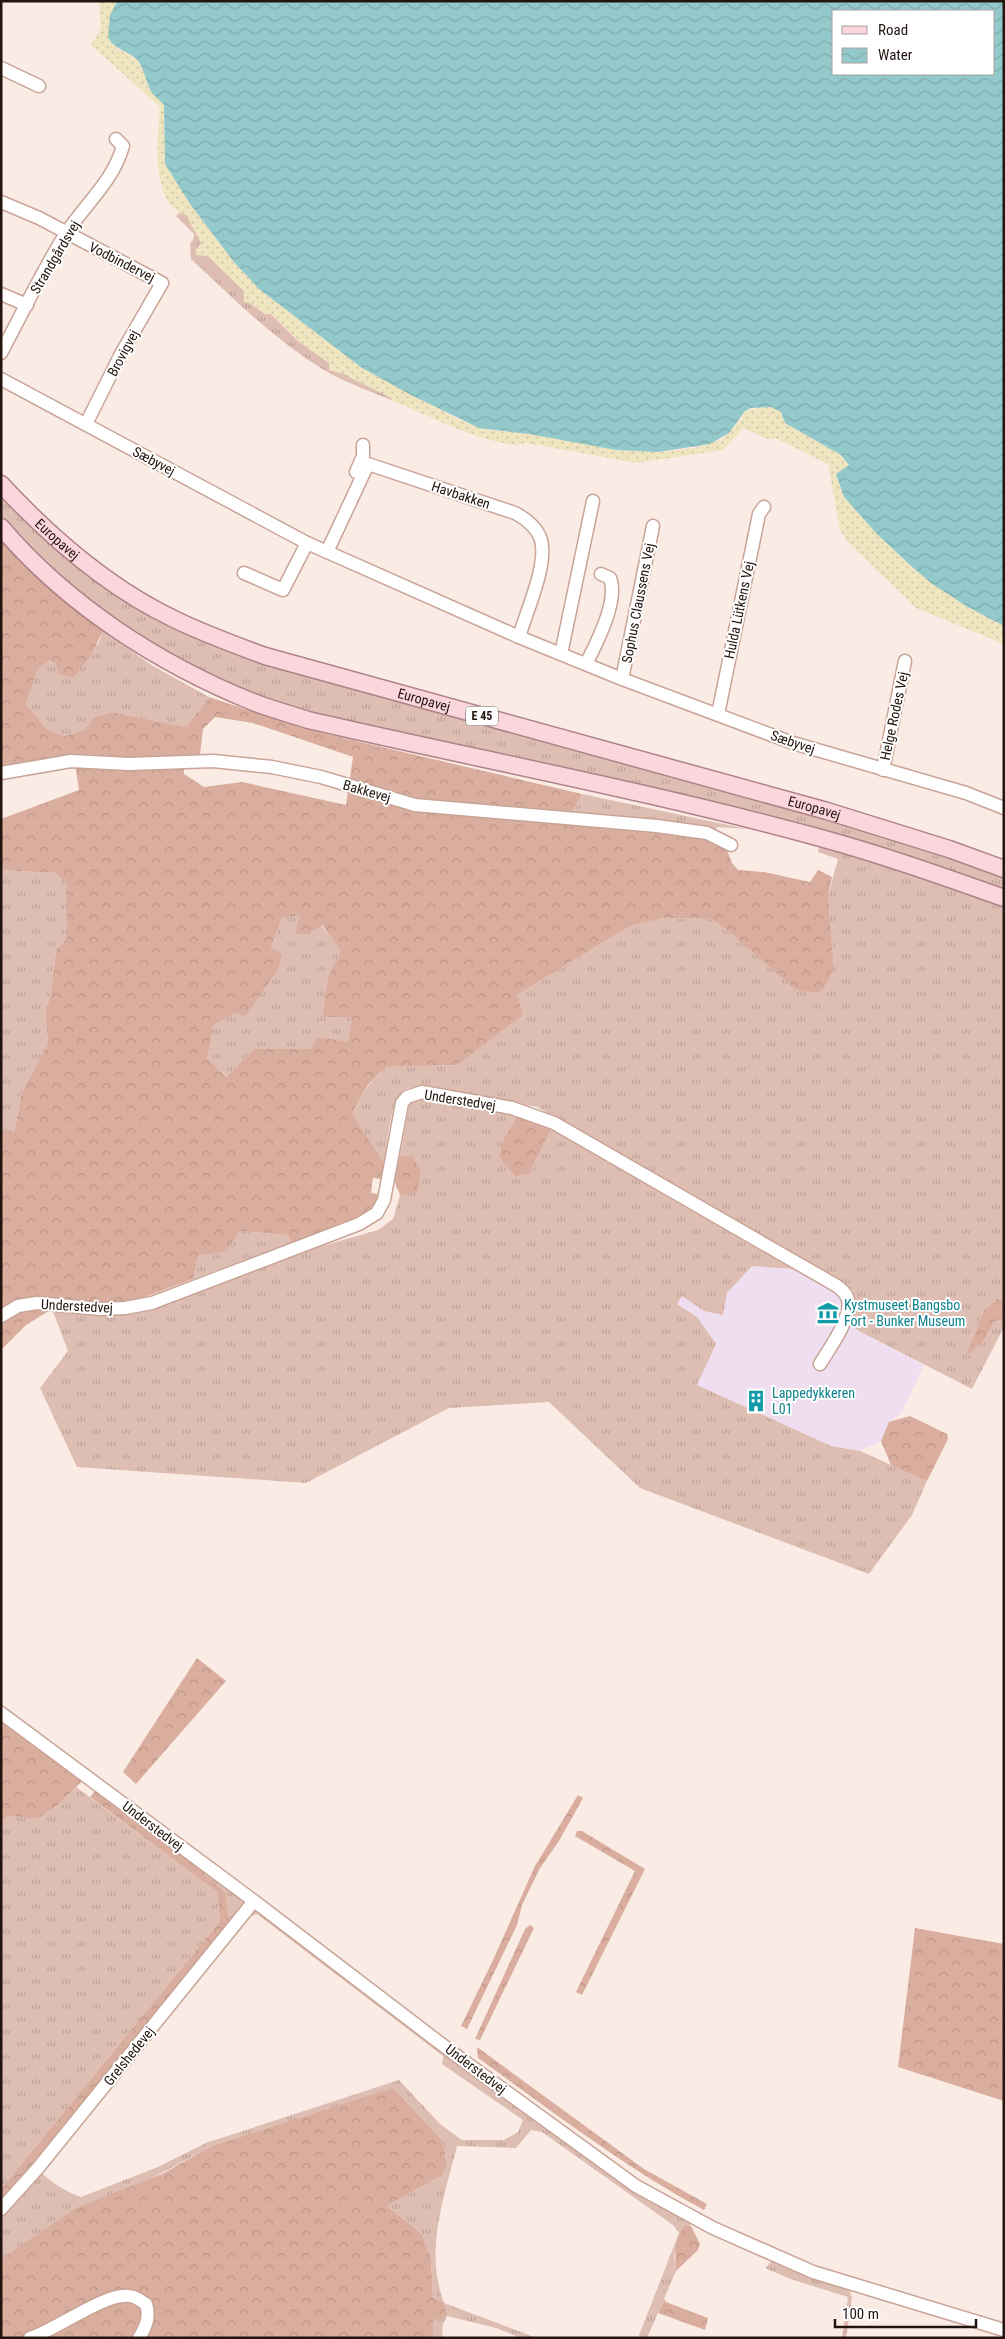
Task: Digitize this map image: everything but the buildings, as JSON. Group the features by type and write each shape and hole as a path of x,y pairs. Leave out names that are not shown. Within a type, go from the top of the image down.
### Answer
{"main road":[{"name":"Europavej","path":"1,484 60,542 103,576 174,619 212,636 265,656 827,811 948,849 1004,869"},
{"name":"Europavej","path":"1,527 75,598 119,631 166,659 254,702 308,720 712,811 818,837 938,874 1004,898"}],"street":[{"path":"1,68 39,86"},
{"name":"Strandgårdsvej","path":"1,353 66,234 100,190 119,158 123,146 116,139"},
{"name":"Vodbindervej","path":"1,202 39,218 66,234 162,282"},
{"name":"Brovigvej","path":"86,424 121,354 162,282"},
{"path":"1,294 27,306"},
{"name":"Sæbyvej","path":"1,379 323,551 519,637 622,679 793,743 966,793 1004,808"},
{"path":"323,551 363,456 363,445"},
{"name":"Havbakken","path":"323,551 368,464 515,513 527,519 535,529 541,540 542,553 539,571 519,637"},
{"path":"561,654 593,501"},
{"name":"Hulda Lütkens Vej","path":"718,714 759,514 764,508"},
{"name":"Sophus Claussens Vej","path":"622,679 653,526"},
{"path":"244,573 283,590 307,543"},
{"path":"586,664 607,615 613,585 610,578 601,574"},
{"name":"Helge Rodes Vej","path":"882,770 905,661"},
{"name":"Bakkevej","path":"1,773 72,761 128,764 213,761 272,767 321,777 415,805 657,826 707,833 731,845"},
{"name":"Understedvej","path":"1,1316 18,1306 37,1303 100,1309 125,1308 152,1303 358,1224 377,1214 384,1200 402,1103 407,1097 422,1092 512,1108 554,1123 837,1286 846,1294 849,1301 848,1310 841,1328 820,1364"},
{"name":"Understedvej","path":"1,1713 254,1901 457,2056 636,2186 678,2210 767,2254 813,2272 1004,2330"},
{"name":"Grelshedevej","path":"1,2209 38,2168 254,1901"},
{"path":"30,2338 106,2301 121,2296 130,2296 146,2304 148,2313 145,2326 139,2338"}],"shaded area":[{"path":"752,1266 796,1269 838,1281 852,1290 857,1330 924,1365 902,1412 890,1422 881,1441 860,1451 831,1446 697,1385 716,1344 677,1304 682,1296 704,1311 727,1293"}],"green space":[{"path":"179,213 186,214 190,219 191,225 200,237 208,256 244,291 248,302 265,314 271,314 298,341 329,363 329,370 348,375 392,398 391,400 331,374 293,349 258,321 191,259 190,243 193,240 194,234 176,216"},
{"path":"1,492 149,613 841,822 1004,875 1004,890 348,724 264,700 217,679 149,642 85,597 27,545 1,516"},
{"path":"1,540 58,596 103,631 90,657 73,678 59,674 56,664 49,660 37,670 26,704 47,729 65,736 84,730 94,717 112,712 186,727 209,697 305,729 582,794 569,819 706,838 726,848 732,863 738,870 764,872 810,882 818,870 832,877 828,896 834,968 825,986 818,993 796,990 737,938 711,919 665,918 630,926 517,995 523,1015 457,1065 386,1067 368,1085 352,1113 384,1163 381,1179 373,1178 371,1193 379,1194 375,1203 367,1211 328,1230 292,1242 287,1235 240,1231 226,1251 198,1256 193,1279 126,1304 42,1297 52,1309 26,1325 1,1350 1,1132 14,1132 22,1092 48,1043 45,1014 51,992 56,950 67,938 66,883 55,873 1,870 1,819 79,790 74,757 1,767","holes":["215,717 253,723 353,757 346,805 242,782 204,787 184,774 184,765 200,755 203,729","300,915 295,933 306,935 322,925 341,951 328,977 322,1017 352,1018 348,1042 317,1037 311,1049 254,1049 227,1077 207,1059 213,1026 235,1013 245,1016 279,968 282,955 271,947 282,918"]},
{"path":"103,631 153,666 209,697 186,727 112,712 94,717 84,730 65,736 47,729 26,704 37,669 49,660 56,664 98,644"},
{"path":"582,794 747,829 718,827 706,838 569,820"},
{"path":"819,847 935,880 1004,904 1004,1301 998,1298 984,1310 967,1355 982,1344 994,1322 1004,1319 1004,1327 972,1389 857,1330 852,1320 854,1298 852,1290 537,1107 424,1087 407,1089 398,1097 395,1105 384,1163 352,1113 368,1086 386,1067 457,1065 517,995 630,926 665,918 711,919 737,938 834,968 828,896 838,859 818,852"},
{"path":"1,870 55,873 67,883 67,938 56,950 51,992 45,1014 48,1043 22,1092 14,1132 1,1132"},
{"path":"300,914 321,925 342,951 328,977 322,1017 352,1018 348,1043 318,1037 311,1049 254,1049 228,1077 206,1059 213,1026 235,1013 271,947 282,918"},
{"path":"423,1098 518,1116 505,1136 529,1174 552,1128 796,1269 752,1266 727,1293 723,1315 704,1311 682,1296 677,1304 697,1317 716,1344 697,1385 831,1446 860,1451 927,1481 912,1515 869,1574 640,1488 549,1402 449,1408 306,1483 77,1467 40,1388 68,1351 52,1309 152,1308 315,1248 378,1230 393,1219 400,1195 417,1192 412,1155 400,1156 409,1106 414,1100"},
{"path":"518,1116 552,1128 529,1174 515,1176 499,1157 505,1136"},
{"path":"412,1155 421,1172 417,1193 400,1195 394,1180 400,1156"},
{"path":"240,1231 287,1235 292,1242 193,1279 198,1256 226,1250"},
{"path":"998,1298 1004,1301 1004,1319 994,1322 982,1344 966,1356 984,1310"},
{"path":"910,1416 947,1434 948,1439 927,1481 891,1465 881,1441 889,1422"},
{"path":"197,1658 226,1681 136,1784 123,1772"},
{"path":"1,1720 83,1780 58,1805 37,1819 11,1816 1,1820"},
{"path":"76,1787 217,1892 220,1921 1,2189 1,1820 11,1816 37,1819 58,1805"},
{"path":"96,1790 188,1859 226,1893 229,1923 1,2202 1,2189 220,1921 217,1892 90,1797"},
{"path":"578,1795 583,1798 559,1841 540,1868 522,1905 517,1925 467,2029 461,2026 535,1866"},
{"path":"577,1831 582,1831 645,1869 582,1995 576,1992 635,1871 575,1836"},
{"path":"188,1859 688,2220 691,2226 685,2225 674,2256 676,2271 647,2338 638,2338 679,2233 673,2225 542,2132 531,2130 516,2148 457,2146 438,2224 436,2263 438,2283 444,2303 537,2338 521,2338 496,2328 447,2316 443,2324 442,2338 433,2338 433,2320 446,2315 433,2298 431,2258 422,2234 387,2206 441,2176 447,2166 443,2142 210,2147 1,2259 1,2202 229,1923 226,1893","holes":["257,1914 443,2056 442,2064 523,2120 518,2132 504,2140 462,2140 440,2124 399,2080 206,2143 158,2167 81,2197 60,2187 42,2173 249,1917"]},
{"path":"530,1925 534,1928 480,2040 475,2039 525,1929"},
{"path":"915,1928 1004,1944 1004,2101 898,2067"},
{"path":"477,2047 644,2169 707,2204 704,2210 645,2176 561,2118 478,2058"},
{"path":"393,2088 443,2142 447,2166 441,2176 387,2206 422,2234 431,2258 433,2298 444,2303 447,2316 433,2320 433,2338 1,2338 1,2259 76,2208 162,2174 210,2147"},
{"path":"685,2225 691,2226 700,2244 698,2250 676,2271 676,2247"},
{"path":"772,2261 849,2289 852,2298 846,2338 842,2338 848,2297 793,2280 765,2268"},
{"path":"664,2299 666,2302 708,2318 705,2330 658,2313"}],"sand":[{"path":"99,1 117,1 115,4 117,49 137,60 144,72 149,89 164,105 165,164 190,204 234,262 259,289 362,368 464,422 490,430 529,434 616,450 658,452 694,448 722,439 740,421 745,411 763,407 775,408 781,412 785,423 841,455 850,465 836,474 844,497 877,534 910,565 966,606 1004,626 1004,644 916,608 846,540 840,529 828,464 777,439 767,439 744,428 723,450 637,463 526,443 497,442 478,437 439,421 391,400 392,398 348,375 329,370 329,363 298,341 271,314 266,314 248,302 244,303 244,291 208,256 196,255 196,249 201,243 186,215 174,209 166,198 161,184 158,168 160,107 91,45 101,29"}],"water":[{"path":"117,1 1004,1 1004,626 966,606 931,583 877,534 844,497 836,474 849,465 841,455 785,423 781,412 771,407 751,408 745,411 729,433 710,444 658,452 616,450 529,434 479,428 411,395 362,368 259,289 234,262 190,204 165,164 164,105 150,90 138,61 114,45 108,37 110,15"}],"place":[{"name":"Kystmuseet Bangsbo Fort - Bunker Museum","path":"828,1313"},
{"name":"Lappedykkeren L01","path":"756,1401"}]}
